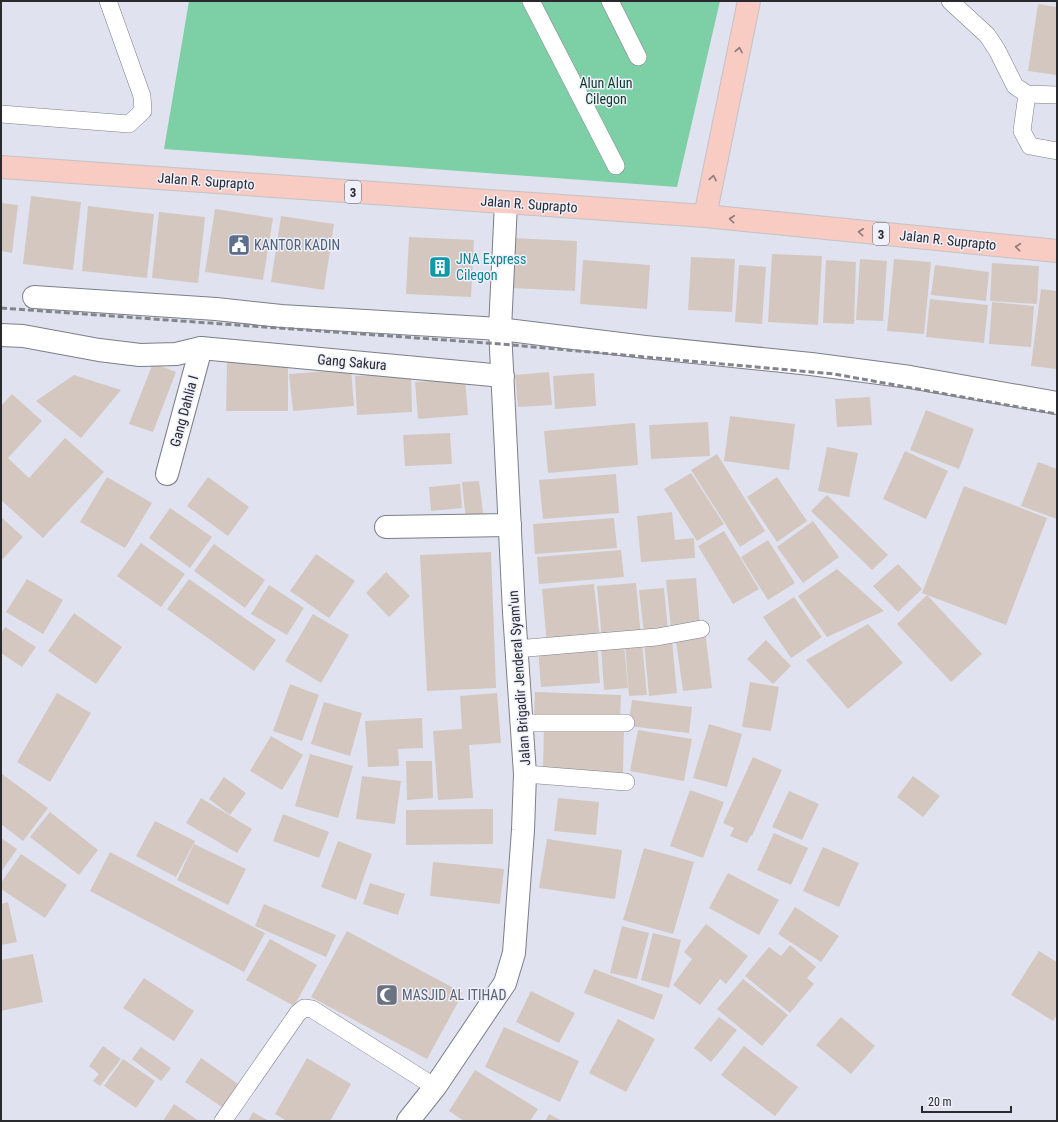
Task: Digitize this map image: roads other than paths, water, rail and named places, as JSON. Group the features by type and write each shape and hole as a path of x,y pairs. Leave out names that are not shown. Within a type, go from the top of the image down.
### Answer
{"highway":[{"path":"705,216 749,1"},
{"name":"Jalan R. Suprapto","path":"1,167 705,216 1057,251"}],"street":[{"name":"Jalan Brigadir Jenderal Syam'un","path":"408,1121 435,1087 505,984 514,953 523,830 525,774 516,649 500,329 506,203"},
{"path":"34,297 216,309 281,316 500,329 645,347 811,364 910,377 1057,403"},
{"name":"Gang Sakura","path":"1,335 23,336 100,350 140,355 176,354 201,348 502,376"},
{"name":"Gang Dahlia I","path":"167,474 201,348"},
{"path":"386,527 510,525"}],"lane":[{"path":"1,114 129,124 143,111 142,96 108,1"},
{"path":"531,1 616,166"},
{"path":"610,1 638,57"},
{"path":"950,1 987,35 998,50 1015,86 1027,94 1057,94"},
{"path":"1027,94 1022,131 1030,146 1057,151"},
{"path":"516,649 657,637 701,628"},
{"path":"522,723 626,723"},
{"path":"525,774 626,782"},
{"path":"223,1121 298,1013 304,1008 312,1009 435,1087"}],"railway":[{"path":"1,308 501,344 834,374 1057,414"}],"place":[{"name":"KANTOR KADIN","path":"239,245"},
{"name":"JNA Express Cilegon","path":"440,267"},
{"name":"MASJID AL ITIHAD","path":"387,995"}],"park label":[{"name":"Alun Alun Cilegon","path":"606,92"}]}
